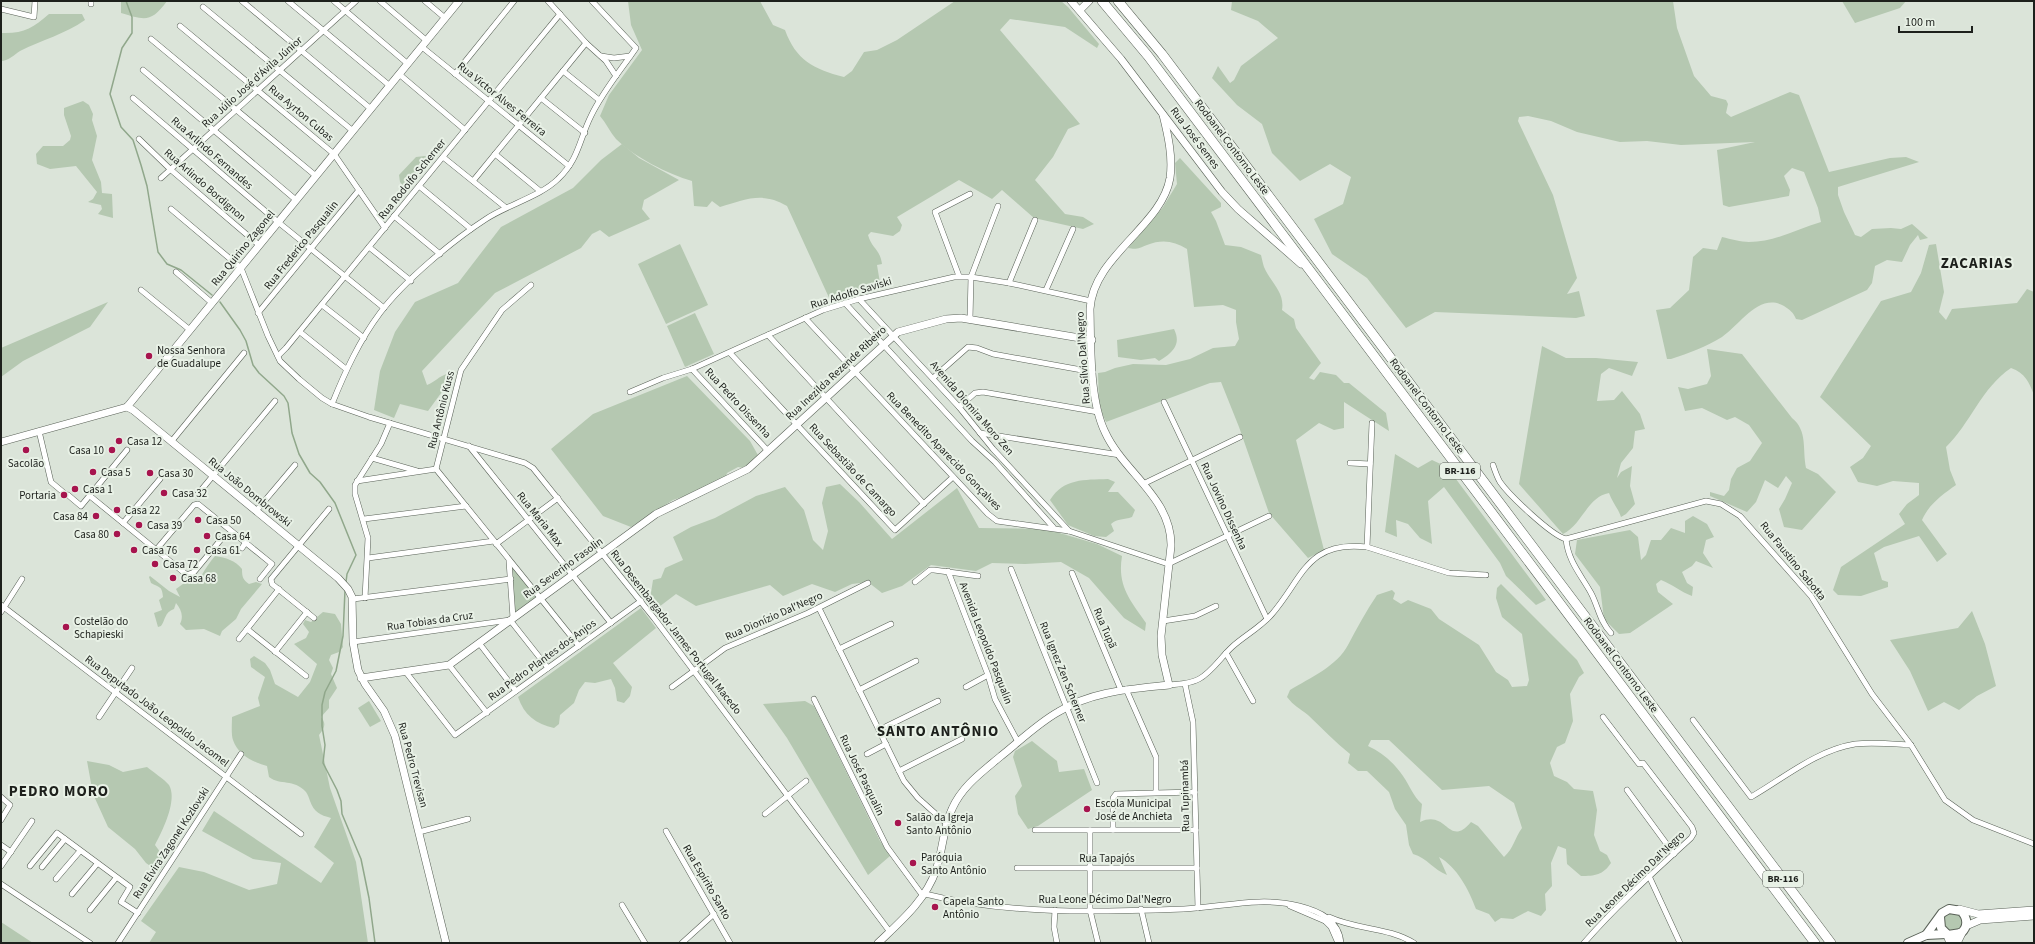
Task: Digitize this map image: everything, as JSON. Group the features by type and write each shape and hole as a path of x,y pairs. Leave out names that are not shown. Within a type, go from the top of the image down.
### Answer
{"highway":[{"name":"Rodoanel Contorno Leste","path":"1102,1 1148,56 1815,943"},
{"name":"Rodoanel Contorno Leste","path":"1118,1 1162,54 1831,943"},
{"path":"1956,943 1963,930"}],"main road":[{"path":"1908,943 1926,935 1945,910 1958,909 1964,914 1963,930 1948,937 1926,935"},
{"path":"1940,917 1941,928 1948,937"}],"street":[{"path":"1,8 34,17 34,1"},
{"path":"242,1 371,108"},
{"path":"288,1 390,86"},
{"path":"334,1 408,64"},
{"name":"Rua Júlio José d'Ávila Júnior","path":"161,178 356,1"},
{"name":"Rua Victor Alves Ferreira","path":"380,1 455,74 569,166"},
{"path":"425,1 445,18"},
{"name":"Rua Quirino Zagonel","path":"127,407 459,1"},
{"path":"455,74 514,1"},
{"path":"548,1 586,43 601,56 616,76"},
{"path":"332,404 346,369 384,308 440,254 471,229 505,208 553,183 569,166 580,148 584,133 599,100 636,48 592,1"},
{"name":"Rua José Semes","path":"1071,1 1121,59 1182,141 1230,201 1314,276"},
{"path":"1080,10 1089,1"},
{"path":"203,7 353,131"},
{"name":"Rua Rodolfo Scherner","path":"278,356 300,332 560,14"},
{"name":"Rua Ayrton Cubas","path":"180,26 334,154 385,228"},
{"path":"151,39 316,176"},
{"path":"473,181 586,43"},
{"path":"601,56 614,58 630,56"},
{"path":"143,70 296,200"},
{"path":"563,71 599,100"},
{"path":"399,74 465,130"},
{"name":"Rua Arlindo Fernandes","path":"133,98 278,222 384,308"},
{"path":"541,98 584,133"},
{"name":"Rua Sílvio Dal'Negro","path":"1163,115 1170,151 1170,179 1164,196 1103,272 1095,287 1091,301 1093,372 1098,412 1105,433 1120,455 1159,504 1167,519 1171,539 1163,621 1162,654 1169,685"},
{"name":"Rua Arlindo Bordignon","path":"139,139 170,169 259,246"},
{"path":"1170,151 1174,145 1182,141"},
{"path":"495,154 540,191"},
{"path":"443,157 505,208"},
{"path":"419,186 471,229"},
{"name":"Rua Frederico Pasqualin","path":"258,313 359,190"},
{"path":"959,276 935,212 970,194"},
{"path":"970,319 971,277 998,206"},
{"path":"171,209 241,268"},
{"path":"394,216 440,254"},
{"path":"1009,284 1035,220"},
{"path":"1046,290 1073,229"},
{"path":"369,247 411,281"},
{"name":"Rua Desembargador James Portugal Macedo","path":"241,268 258,313 283,365 332,404 530,465 641,601 890,932"},
{"path":"176,272 212,303"},
{"name":"Rua Adolfo Saviski","path":"630,392 663,378 692,370 804,318 845,303 959,276 1046,290 1091,301"},
{"name":"Rua Antônio Kuss","path":"436,469 461,370 502,310 531,284"},
{"path":"141,290 190,330"},
{"name":"Avenida Diomira Moro Zen","path":"859,299 933,378 980,433 1069,530"},
{"name":"Avenida Diomira Moro Zen","path":"845,303 972,441 995,462 1053,527"},
{"path":"322,305 364,338"},
{"name":"Rua Benedito Aparecido Gonçalves","path":"804,318 988,514 997,521 1069,530 1168,564"},
{"name":"Rua Inezilda Rezende Ribeiro","path":"768,451 893,335 905,328 946,319 970,319 1092,340"},
{"path":"300,332 346,369"},
{"path":"768,335 924,504 953,476"},
{"path":"933,378 968,347 977,348 993,354 1093,372"},
{"path":"171,442 244,353"},
{"name":"Rua Sebastião de Camargo","path":"730,353 895,530 924,504"},
{"name":"Rua Pedro Dissenha","path":"692,370 768,451"},
{"path":"959,407 975,393 983,392 1098,412"},
{"path":"197,495 275,402"},
{"name":"Rua Jovino Dissenha","path":"1164,402 1267,619"},
{"path":"1,442 127,407"},
{"name":"Rua João Dombrowski","path":"127,407 133,410 341,581 348,589 353,600"},
{"path":"365,598 368,538 364,519 355,494 357,481 384,439 390,423"},
{"path":"1367,547 1372,423"},
{"path":"39,431 51,482 81,506 127,450"},
{"path":"972,441 980,433 1120,455"},
{"path":"1143,484 1240,437"},
{"name":"Rua Maria Max","path":"468,446 611,623"},
{"name":"Rua Severino Fasolin","path":"361,678 449,665 663,510 742,473 768,451"},
{"path":"372,458 420,472"},
{"path":"1350,463 1370,464"},
{"path":"256,511 295,465"},
{"path":"1493,465 1499,481 1510,493 1551,532 1566,539 1569,556 1591,593 1602,622 1611,633"},
{"path":"357,481 436,469 579,646"},
{"path":"123,523 160,479"},
{"path":"90,496 185,574 190,575 194,572 223,537"},
{"path":"368,558 495,542 558,498"},
{"name":"Rua Faustino Sabotta","path":"1566,539 1706,501 1721,504 1732,509 1750,525 1811,596 1872,694 1911,745 1940,794 1952,806 1980,824 2034,844"},
{"path":"156,550 194,504 197,504 272,564 260,579"},
{"path":"364,519 466,506"},
{"path":"314,618 271,582 274,575 329,509"},
{"path":"1168,564 1269,516"},
{"path":"242,548 246,542"},
{"path":"878,943 924,895 937,869 947,824 956,800 969,783 1047,719 1066,707 1098,695 1123,690 1185,684 1203,677 1226,653 1267,619 1301,572 1317,557 1334,548 1353,546 1367,547 1449,574 1486,575"},
{"path":"509,560 512,619 548,668"},
{"name":"Rua Ignez Zen Scherner","path":"1011,569 1097,783"},
{"path":"915,582 930,570 948,571 978,576"},
{"name":"Avenida Leopoldo Pasqualin","path":"948,571 998,705 1018,742"},
{"name":"Rua Tupã","path":"1072,573 1123,690 1156,757 1156,792"},
{"path":"1,612 3,606 22,579"},
{"path":"353,600 510,579"},
{"name":"Rua Dionízio Dal'Negro","path":"672,687 730,645 819,608 868,583"},
{"path":"239,639 279,590"},
{"name":"Rua Pedro Trevisan","path":"353,600 353,642 355,660 361,678 384,711 392,728 446,943"},
{"name":"Rua Pedro Plantes dos Anjos","path":"405,671 455,736 641,601"},
{"name":"Rua Deputado João Leopoldo Jacomel","path":"3,606 301,834"},
{"path":"1163,621 1195,616 1216,606"},
{"path":"819,608 899,770 912,792 947,824"},
{"path":"275,652 307,612"},
{"name":"Rua Tobias da Cruz","path":"353,642 512,619"},
{"path":"839,649 891,624"},
{"path":"247,629 306,676"},
{"path":"479,643 516,691"},
{"path":"1226,653 1253,701"},
{"path":"859,690 916,661"},
{"path":"449,665 487,713"},
{"path":"99,717 132,668"},
{"path":"966,687 988,675"},
{"name":"Rua Tupinambá","path":"1185,684 1193,716 1198,908"},
{"name":"Rua José Pasqualin","path":"814,699 887,847 924,895"},
{"path":"879,730 938,700"},
{"name":"Rua Leone Décimo Dal'Negro","path":"1584,943 1649,876 1693,835 1692,827 1644,763 1639,764 1603,717"},
{"path":"1693,720 1751,797 1809,761 1847,746 1868,744 1911,745"},
{"path":"899,770 962,739"},
{"path":"867,754 886,744"},
{"name":"Rua Elvira Zagonel Kozlovski","path":"118,943 241,754"},
{"path":"765,814 806,781"},
{"path":"1627,790 1674,854"},
{"path":"1113,830 1113,798 1116,794 1195,792"},
{"path":"1,797 10,805 3,812 1,820"},
{"path":"419,832 468,818"},
{"path":"1,866 32,821"},
{"path":"1034,830 1196,830"},
{"path":"1090,830 1090,910 1098,943"},
{"name":"Rua Espírito Santo","path":"666,831 730,943"},
{"path":"30,866 56,833 130,888 121,902 138,913"},
{"path":"42,867 65,839"},
{"path":"1,846 11,852"},
{"path":"56,879 80,851"},
{"path":"72,894 97,864"},
{"name":"Rua Tapajós","path":"1017,868 1197,868"},
{"path":"1649,876 1680,943"},
{"path":"90,910 116,878"},
{"path":"1,884 90,943"},
{"name":"Rua Leone Décimo Dal'Negro","path":"924,895 977,905 1013,909 1090,910 1198,908 1256,901 1287,904 1332,922 1340,942"},
{"path":"622,905 645,943"},
{"path":"1141,909 1149,943"},
{"path":"1958,909 1978,914 2034,910"},
{"path":"1055,910 1054,927 1057,943"},
{"path":"682,943 714,914"},
{"path":"1963,930 1980,920 2034,916"},
{"path":"1326,919 1340,942"},
{"name":"Rua Leone Décimo Dal'Negro","path":"1326,919 1394,934 1414,943"},
{"path":"1332,922 1341,923"},
{"path":"1340,942 1341,930 1348,924"}],"green space":[{"path":"121,1 167,1 152,16 142,18 121,13"},
{"path":"628,1 760,1 773,25 785,30 794,49 800,56 815,67 844,77 852,71 864,52 877,50 897,40 955,1 1061,1 1068,7 1099,44 1097,48 1065,27 1010,19 1000,30 1080,124 1068,129 1053,157 1035,180 1065,214 1083,217 1094,224 1083,229 1034,218 1002,190 992,199 959,180 897,217 902,225 900,231 893,236 871,232 868,235 881,259 882,264 877,265 881,289 831,302 787,206 770,199 754,198 720,207 712,201 707,207 694,206 692,181 662,169 623,146 616,139 600,116 609,95 642,50 631,25"},
{"path":"1232,1 1673,1 1677,28 1694,76 1711,96 1726,100 1728,104 1726,113 1731,117 1790,92 1799,95 1829,172 1890,158 1906,157 1919,162 1838,187 1838,195 1855,235 1861,237 1872,229 1901,229 1912,224 1928,238 1920,240 1918,235 1910,245 1902,262 1887,260 1875,266 1872,283 1867,290 1802,320 1796,319 1791,311 1784,306 1775,303 1766,303 1758,306 1750,312 1729,332 1716,341 1691,352 1667,359 1656,310 1670,308 1689,290 1693,257 1703,248 1717,250 1722,237 1743,242 1768,240 1821,222 1818,208 1804,172 1792,168 1784,176 1790,190 1789,196 1729,207 1723,205 1717,150 1755,142 1681,145 1647,141 1620,142 1577,132 1551,121 1528,116 1519,117 1518,121 1553,195 1577,278 1567,294 1579,291 1585,316 1576,318 1435,312 1406,328 1367,278 1332,254 1314,219 1343,204 1351,177 1330,164 1300,181 1272,153 1262,124 1237,105 1212,78 1218,66 1230,83 1234,80 1241,66 1278,38 1258,21 1231,10"},
{"path":"1842,1 1906,1 1900,8 1855,23"},
{"path":"49,14 82,14 85,20 70,29 20,51 9,59 1,61 1,33 22,31 38,23"},
{"path":"83,101 89,105 93,114 92,120 97,136 92,160 101,182 102,193 112,194 113,218 98,214 102,209 101,205 88,202 93,199 97,192 76,166 50,169 37,164 36,154 43,146 63,146 70,140 71,136 64,115 64,108"},
{"path":"622,144 639,158 679,180 644,200 642,209 650,219 609,237 600,230 592,234 581,248 495,293 422,371 427,385 447,374 444,389 428,411 400,404 394,418 374,410 380,371 395,332 415,302 458,283 501,227 573,188 601,160"},
{"path":"425,156 432,160 407,190 400,182 399,175 416,157"},
{"path":"1180,158 1221,203 1221,207 1211,212 1225,245 1241,247 1261,255 1264,267 1277,288 1281,298 1282,310 1294,319 1296,328 1321,363 1309,378 1314,380 1320,372 1336,375 1344,383 1349,383 1386,413 1389,431 1344,402 1344,428 1334,430 1319,423 1296,440 1324,550 1308,558 1269,513 1239,427 1221,382 1210,383 1106,422 1099,407 1098,373 1133,364 1166,365 1190,359 1213,348 1235,346 1239,339 1236,322 1236,310 1223,305 1194,307 1187,249 1177,244 1168,242 1152,243 1134,249 1128,248 1163,207 1177,184 1175,163"},
{"path":"680,244 708,305 666,324 638,264"},
{"path":"1936,244 1944,292 1939,312 1946,320 1952,309 2017,303 2027,289 2034,292 2034,395 2026,378 2020,372 2011,368 1992,385 1962,428 1946,447 1950,470 1956,485 1941,496 1928,509 1922,520 1947,554 1937,562 1919,536 1884,547 1874,553 1882,580 1888,582 1888,587 1861,596 1838,595 1833,590 1841,567 1905,524 1899,514 1907,504 1919,495 1919,483 1893,481 1877,486 1858,482 1850,467 1863,458 1871,446 1820,397 1881,301 1911,292 1921,273 1929,245"},
{"path":"108,302 90,327 23,361 1,377 1,348"},
{"path":"695,313 714,354 685,367 667,326"},
{"path":"1174,329 1177,340 1176,344 1172,352 1159,361 1155,358 1141,360 1118,357 1117,340"},
{"path":"1542,346 1566,358 1596,358 1638,362 1632,376 1609,368 1601,374 1597,401 1614,400 1622,391 1640,414 1645,429 1635,431 1633,448 1621,463 1617,478 1621,472 1632,466 1630,486 1635,504 1626,514 1621,517 1609,493 1601,496 1590,505 1570,530 1563,534 1519,484"},
{"path":"1707,349 1742,354 1797,423 1804,441 1806,468 1818,474 1836,492 1802,530 1784,527 1779,509 1792,483 1786,476 1778,488 1765,480 1756,502 1747,512 1710,496 1710,492 1724,496 1729,490 1731,479 1737,468 1750,461 1762,443 1749,425 1735,417 1727,420 1702,408 1685,411 1678,387 1688,389 1707,384 1711,376"},
{"path":"687,376 750,441 759,457 744,468 738,467 727,473 726,477 701,491 673,500 631,527 603,516 551,449 593,414"},
{"path":"1395,454 1418,468 1432,460 1447,467 1546,600 1536,605 1506,576 1500,563 1444,487 1428,501 1432,544 1420,538 1408,524 1396,520 1397,537 1385,532"},
{"path":"1108,479 1115,482 1108,492 1118,492 1135,510 1132,517 1119,520 1111,524 1114,531 1106,537 1094,536 1068,525 1050,500 1056,493 1068,484 1083,480"},
{"path":"840,484 859,502 892,539 957,488 979,528 1046,529 1097,544 1122,556 1121,576 1123,584 1130,600 1146,623 1145,631 1124,618 1089,578 1061,562 1025,564 992,563 976,571 931,565 902,586 882,593 868,582 852,584 835,592 812,584 783,596 770,585 696,606 676,594 655,610 650,599 653,580 661,578 665,568 683,560 673,537 691,527 715,518 756,496 785,487 804,510 813,540 823,550 828,531 822,503 826,487"},
{"path":"1693,516 1707,524 1714,537 1706,540 1703,553 1713,568 1696,561 1692,566 1682,572 1687,583 1693,587 1692,596 1661,580 1656,584 1658,592 1673,604 1630,633 1619,634 1604,619 1600,587 1575,554 1577,540 1630,530 1638,537 1641,560 1646,555 1651,540 1661,540 1671,528 1685,533 1685,521"},
{"path":"215,556 236,563 242,569 243,578 249,584 256,582 262,584 241,609 236,619 222,631 220,636 204,629 186,630 180,624 182,618 176,603 174,609 168,612 161,626 158,627 154,613 162,610 159,600 163,597 163,593 160,587 151,583 149,577 150,576 169,591 180,597 176,589 187,581 197,584"},
{"path":"511,564 538,598 515,615"},
{"path":"1501,584 1577,660 1584,673 1579,677 1570,694 1573,721 1565,743 1557,747 1550,763 1554,776 1567,782 1574,789 1593,791 1597,810 1594,835 1600,851 1607,855 1611,863 1605,870 1598,874 1581,876 1567,864 1566,849 1558,846 1551,863 1552,886 1545,894 1546,910 1541,916 1528,911 1513,919 1501,918 1495,922 1489,914 1476,909 1462,880 1445,861 1439,857 1447,875 1422,858 1413,854 1409,845 1406,825 1395,809 1389,792 1367,771 1358,771 1348,763 1350,754 1308,715 1294,705 1287,697 1290,690 1322,671 1337,659 1348,645 1365,613 1377,595 1392,590 1395,593 1393,599 1401,604 1408,600 1431,609 1439,619 1479,645 1496,672 1508,680 1512,687 1527,686 1529,680 1522,634 1502,617 1496,598 1497,588","holes":["1371,740 1389,740 1442,790 1489,786 1514,803 1522,828 1510,850 1504,857 1478,826 1471,822 1457,832 1437,820 1429,819 1420,822 1422,804 1403,776 1387,758 1368,746"]},
{"path":"641,608 656,628 613,663 632,687 630,696 624,703 617,701 615,688 611,679 595,683 585,682 579,690 574,703 560,715 559,724 554,728 536,721 527,714 518,697"},
{"path":"1972,611 1985,644 1996,686 1977,696 1959,710 1944,702 1928,711 1910,671 1890,640 1958,628"},
{"path":"323,612 335,614 341,624 343,647 339,652 331,655 329,660 333,668 331,674 337,688 329,700 329,708 321,717 324,722 324,726 319,735 330,788 356,862 368,943 149,943 156,932 141,921 179,867 204,872 249,890 277,884 281,863 253,859 202,831 214,811 321,883 334,863 314,847 331,818 316,810 306,792 301,788 292,783 274,780 269,777 267,766 251,760 242,754 235,745 232,732 232,717 260,706 258,698 265,677 251,667 250,659 254,656 265,663 270,670 275,684 298,697 310,682 317,664 294,644 306,638 309,632 303,624 305,620 311,622"},
{"path":"369,701 381,721 370,727 358,708"},
{"path":"805,701 814,706 880,841 890,856 868,875 787,738 763,704"},
{"path":"1032,741 1057,761 1059,772 1084,769 1092,790 1038,826 1028,829 1018,814 1015,796 1022,786 1013,757 1015,751"},
{"path":"87,761 109,765 123,772 147,767 169,785 172,799 168,816 155,845 166,860 159,872 146,863 135,849 108,827 93,794"},
{"path":"1953,912 1960,915 1963,922 1960,929 1953,932 1946,929 1943,922 1946,915"},
{"path":"1,922 33,943 1,943"}],"waterway":[{"path":"126,1 132,17 132,33 122,48 110,94 121,127 133,140 141,165 147,186 158,252 167,264 181,270 212,295"},
{"path":"220,302 246,341 253,365 259,373 284,396 288,403 292,433 299,454 310,473 320,482 335,503 356,555 347,574 346,582"},
{"path":"345,590 343,636 336,671 325,692 322,705 322,726 325,745 323,763 337,790 341,801 342,814 361,859 369,898 375,943"}],"place":[{"name":"Nossa Senhora de Guadalupe","path":"149,356"},
{"name":"Casa 12","path":"119,441"},
{"name":"Sacolão","path":"26,450"},
{"name":"Casa 10","path":"112,450"},
{"name":"Casa 5","path":"93,472"},
{"name":"Casa 30","path":"150,473"},
{"name":"Casa 1","path":"75,489"},
{"name":"Casa 32","path":"164,493"},
{"name":"Portaria","path":"64,495"},
{"name":"Casa 22","path":"117,510"},
{"name":"Casa 84","path":"96,516"},
{"name":"Casa 50","path":"198,520"},
{"name":"Casa 39","path":"139,525"},
{"name":"Casa 80","path":"117,534"},
{"name":"Casa 64","path":"207,536"},
{"name":"Casa 76","path":"134,550"},
{"name":"Casa 61","path":"197,550"},
{"name":"Casa 72","path":"155,564"},
{"name":"Casa 68","path":"173,578"},
{"name":"Costelão do Schapieski","path":"66,627"},
{"name":"Escola Municipal José de Anchieta","path":"1087,809"},
{"name":"Salão da Igreja Santo Antônio","path":"898,823"},
{"name":"Paróquia Santo Antônio","path":"913,863"},
{"name":"Capela Santo Antônio","path":"935,907"}],"district":[{"name":"ZACARIAS","path":"1977,263"},
{"name":"SANTO ANTÔNIO","path":"938,731"},
{"name":"PEDRO MORO","path":"59,791"}]}
